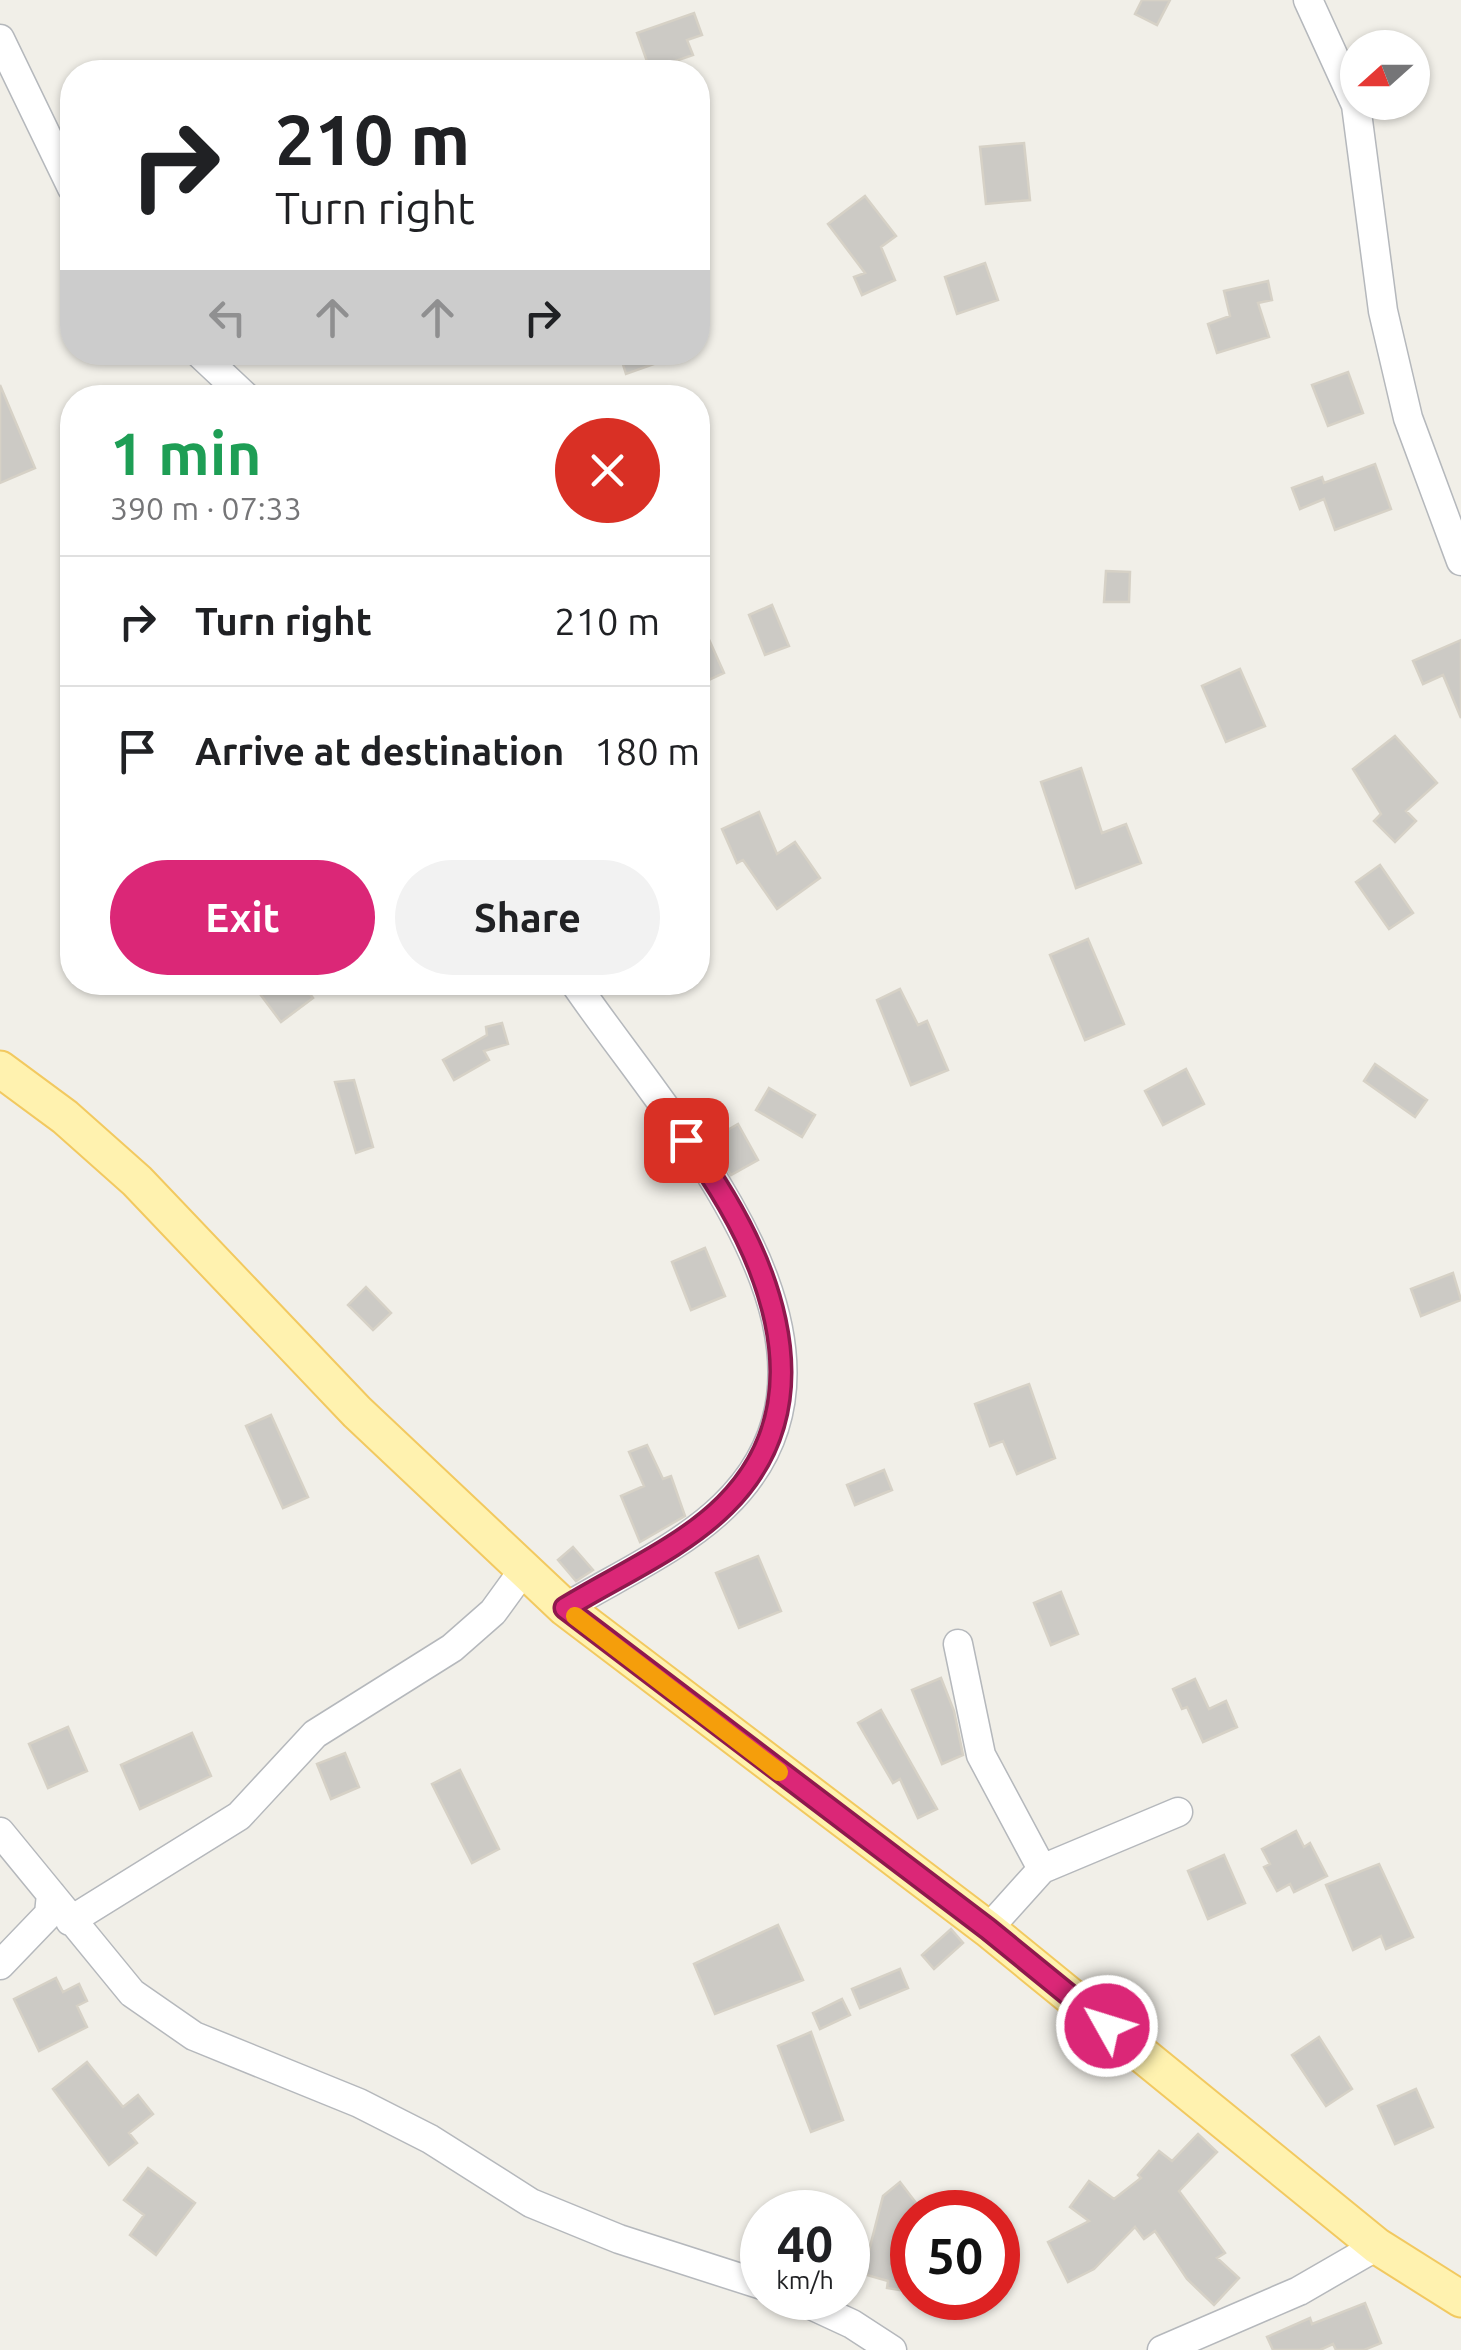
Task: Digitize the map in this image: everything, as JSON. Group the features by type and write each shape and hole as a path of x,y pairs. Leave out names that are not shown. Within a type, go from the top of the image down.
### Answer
{"main road":[{"path":"0,1069 66,1117 138,1181 357,1412 452,1507 565,1608 988,1929 1377,2246 1461,2299"}],"street":[{"path":"1308,0 1356,105 1383,312 1408,418 1461,560"},
{"path":"0,39 60,163"},
{"path":"212,365 232,385"},
{"path":"565,1608 722,1508 753,1474 775,1428 783,1388 780,1344 758,1263 723,1190 583,995"},
{"path":"70,1921 239,1816 315,1734 452,1648 492,1612 524,1568"},
{"path":"958,1644 981,1755 1042,1869"},
{"path":"988,1929 1042,1869 1178,1812"},
{"path":"0,1832 132,1994 194,2036 286,2070 376,2112 430,2139 531,2203 618,2238 740,2278"},
{"path":"0,1965 49,1914 51,1894"},
{"path":"1162,2350 1299,2291 1377,2246"},
{"path":"843,2320 892,2350"}],"building":[{"path":"1142,0 1170,0 1157,25 1135,14"},
{"path":"694,13 702,35 687,40 693,55 679,60 646,60 637,33"},
{"path":"1024,143 1030,200 986,204 980,147"},
{"path":"865,196 896,236 881,247 895,280 862,295 854,277 865,273 828,224"},
{"path":"985,263 998,300 957,314 945,277"},
{"path":"1268,281 1272,300 1258,303 1269,337 1217,353 1208,324 1230,316 1224,291"},
{"path":"623,365 651,365 626,374"},
{"path":"1348,372 1363,413 1328,426 1312,385"},
{"path":"0,385 35,468 0,483"},
{"path":"1375,464 1391,509 1335,530 1324,499 1300,509 1292,488 1322,477 1324,483"},
{"path":"1106,571 1130,572 1129,602 1104,602"},
{"path":"772,605 789,646 765,655 749,615"},
{"path":"1461,640 1461,718 1443,675 1423,684 1413,661"},
{"path":"710,642 724,673 710,679"},
{"path":"1240,669 1265,726 1226,742 1202,686"},
{"path":"1395,736 1437,783 1406,811 1416,821 1395,842 1374,821 1381,814 1353,769"},
{"path":"1081,768 1102,833 1126,824 1141,863 1076,888 1041,782"},
{"path":"759,812 777,854 795,842 820,878 777,909 743,860 737,863 722,829"},
{"path":"1380,865 1413,913 1389,929 1356,882"},
{"path":"1088,939 1124,1024 1085,1040 1050,955"},
{"path":"900,989 918,1025 927,1021 948,1070 911,1085 877,1000"},
{"path":"261,995 311,995 313,998 281,1022"},
{"path":"502,1023 508,1044 484,1051 489,1060 454,1080 443,1060 487,1035 486,1027"},
{"path":"1375,1064 1427,1100 1415,1117 1364,1081"},
{"path":"1186,1069 1204,1104 1163,1125 1145,1091"},
{"path":"354,1080 373,1147 356,1153 335,1082"},
{"path":"769,1088 815,1115 802,1137 756,1110"},
{"path":"738,1124 758,1160 731,1175 709,1141"},
{"path":"705,1248 725,1296 691,1310 672,1262"},
{"path":"1453,1273 1461,1300 1421,1316 1411,1289"},
{"path":"366,1287 391,1313 373,1330 348,1305"},
{"path":"1029,1384 1055,1458 1017,1474 1003,1441 990,1446 975,1404"},
{"path":"271,1415 308,1497 283,1508 246,1426"},
{"path":"647,1445 663,1479 671,1476 685,1516 640,1542 621,1496 644,1486 629,1452"},
{"path":"884,1470 892,1490 855,1505 847,1485"},
{"path":"573,1547 593,1570 576,1581 558,1560"},
{"path":"758,1556 781,1611 739,1628 716,1573"},
{"path":"1061,1592 1078,1634 1051,1645 1034,1603"},
{"path":"941,1678 954,1711 963,1755 942,1764 912,1690"},
{"path":"1195,1679 1209,1709 1226,1701 1237,1727 1203,1742 1187,1707 1182,1709 1173,1689"},
{"path":"881,1710 937,1809 918,1818 900,1779 893,1783 858,1723"},
{"path":"68,1727 87,1771 48,1788 29,1744"},
{"path":"192,1733 211,1776 140,1809 121,1765"},
{"path":"345,1753 359,1787 331,1799 317,1764"},
{"path":"460,1770 499,1849 472,1863 432,1784"},
{"path":"1296,1831 1304,1847 1310,1843 1327,1876 1294,1892 1290,1884 1277,1891 1264,1867 1270,1864 1262,1849"},
{"path":"1224,1855 1245,1903 1208,1919 1188,1871"},
{"path":"1379,1864 1413,1937 1386,1949 1381,1936 1353,1950 1326,1885"},
{"path":"778,1925 803,1980 715,2014 694,1964"},
{"path":"951,1929 963,1943 934,1969 922,1955"},
{"path":"900,1969 908,1988 860,2008 852,1989"},
{"path":"56,1978 63,1992 79,1984 87,2001 77,2006 87,2027 39,2051 14,1999"},
{"path":"842,1999 850,2015 820,2029 813,2013"},
{"path":"811,2032 843,2120 811,2132 778,2046"},
{"path":"1319,2037 1352,2089 1326,2106 1292,2055"},
{"path":"87,2062 123,2107 138,2095 153,2114 129,2133 137,2143 109,2165 53,2089"},
{"path":"1416,2089 1433,2127 1395,2144 1378,2106"},
{"path":"1198,2134 1217,2152 1179,2191 1225,2253 1217,2258 1239,2278 1214,2305 1187,2279 1155,2231 1144,2239 1135,2227 1094,2269 1068,2282 1048,2242 1089,2221 1070,2207 1089,2181 1114,2199 1141,2178 1138,2175 1159,2151 1172,2161"},
{"path":"148,2168 195,2203 156,2255 130,2235 144,2215 124,2200"},
{"path":"900,2182 906,2190 890,2190"},
{"path":"890,2190 890,2288 888,2281 870,2276 870,2247 883,2196"},
{"path":"1365,2303 1381,2343 1364,2350 1336,2350 1333,2344 1320,2350 1273,2350 1267,2337 1310,2318 1312,2324"}],"slow traffic":[{"path":"575,1616 779,1772"}],"route":[{"path":"686,1140 723,1190 758,1263 780,1344 783,1388 775,1428 753,1474 722,1508 565,1608 988,1929 1107,2026"}]}
